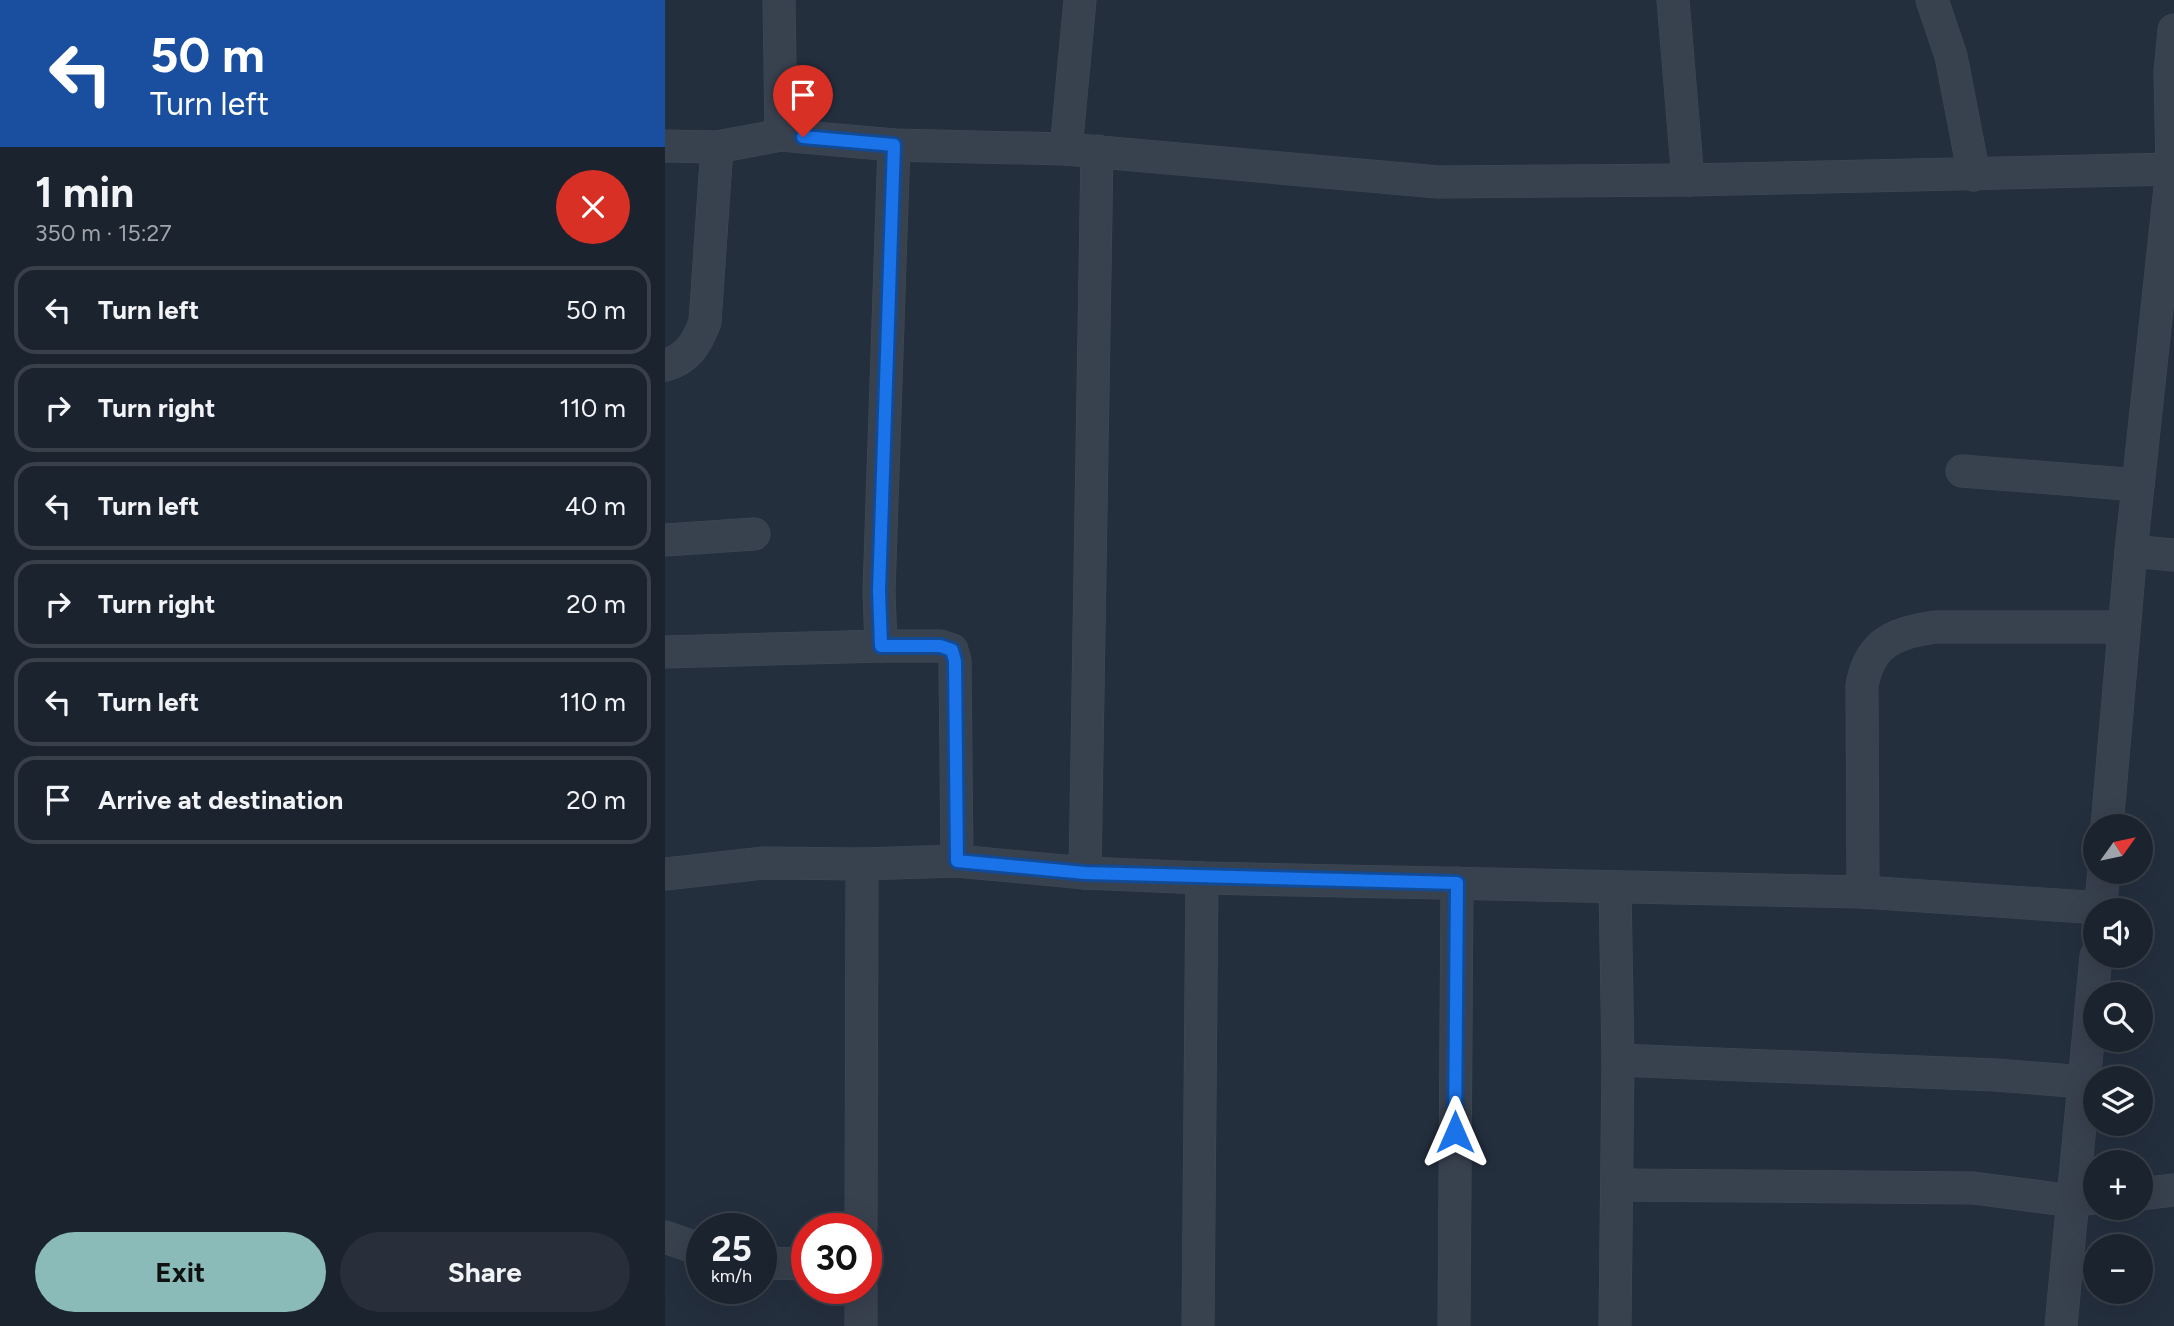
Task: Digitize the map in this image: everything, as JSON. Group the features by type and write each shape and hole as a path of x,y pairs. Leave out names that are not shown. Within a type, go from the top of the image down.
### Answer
{"street":[{"path":"779,0 781,135"},
{"path":"1066,149 1080,0"},
{"path":"1673,0 1688,180"},
{"path":"1932,0 1951,56 1974,175"},
{"path":"2109,814 2130,551 2172,169 2174,30"},
{"path":"665,146 717,146 781,135 894,145 1097,151 1438,182 1974,175 2172,169"},
{"path":"881,646 879,591 894,145"},
{"path":"665,365 677,361 697,343 705,322 717,146"},
{"path":"1085,873 1097,151"},
{"path":"1962,471 2138,485"},
{"path":"665,540 754,534"},
{"path":"2130,551 2174,555"},
{"path":"1863,892 1862,685 1865,668 1876,649 1906,631 1935,627 2124,628"},
{"path":"665,652 881,646 940,646 952,650 955,661 957,861"},
{"path":"665,874 764,863 957,861 1085,873 1202,878 1863,892 2083,908"},
{"path":"861,1213 862,864"},
{"path":"1198,1326 1202,878"},
{"path":"1454,1326 1457,883"},
{"path":"1615,887 1618,1060 1615,1326"},
{"path":"2086,1066 2095,968"},
{"path":"1618,1060 1996,1075 2083,1082"},
{"path":"1617,1185 1973,1188 2083,1199"},
{"path":"2153,1192 2174,1190"},
{"path":"2061,1326 2083,1205"},
{"path":"665,1237 686,1244"},
{"path":"861,1304 861,1326"}],"route":[{"path":"803,137 894,145 879,625 881,646 940,646 952,650 955,661 957,861 1085,873 1457,883 1455,1132"}]}
